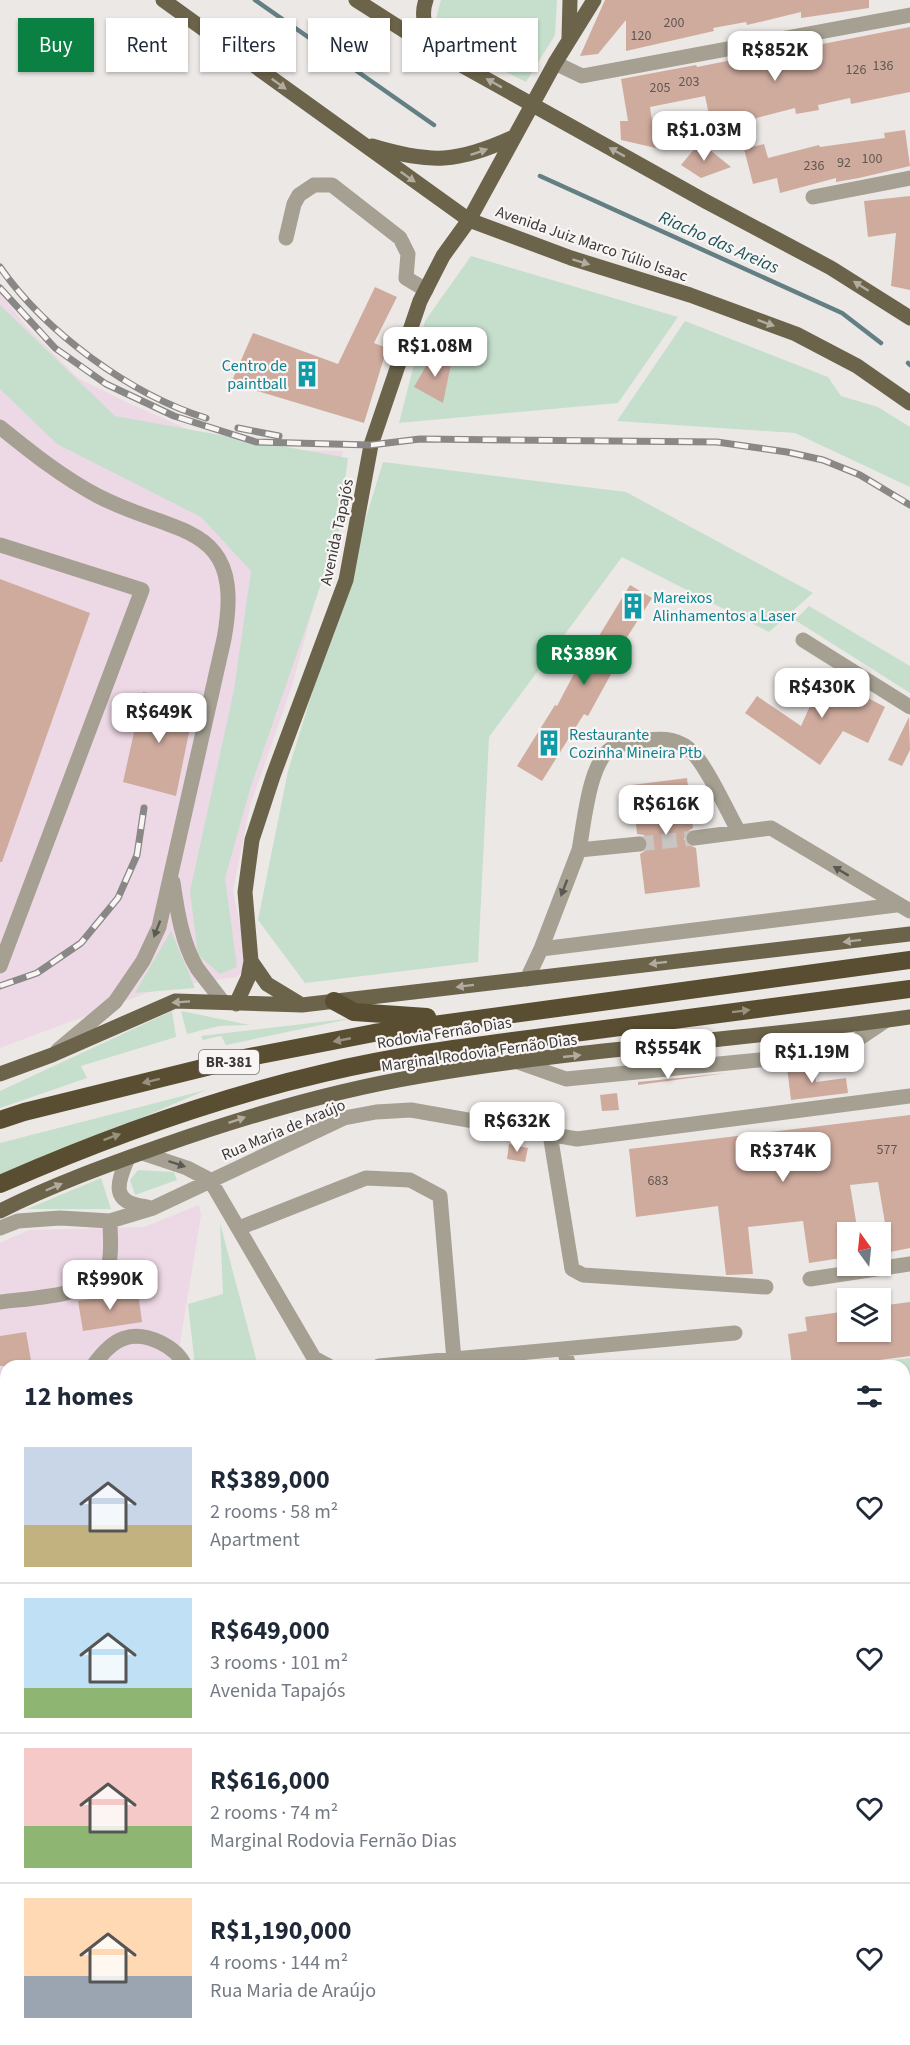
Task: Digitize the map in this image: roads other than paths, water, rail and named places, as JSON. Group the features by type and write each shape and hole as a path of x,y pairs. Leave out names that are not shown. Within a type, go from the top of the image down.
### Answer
{"highway":[{"name":"Rodovia Fernão Dias","path":"0,1120 24,1112 239,1059 462,1020 910,960"},
{"name":"Rodovia Fernão Dias","path":"0,1184 76,1150 159,1120 255,1090 326,1072 413,1054 910,989"},
{"name":"BR-381","path":"334,1001 354,1012 462,1020"}],"main road":[{"name":"Avenida Juiz Marco Túlio Isaac","path":"164,0 468,220 571,258 690,295 796,334 857,366 910,403"},
{"path":"356,0 402,29"},
{"path":"423,18 422,10 426,0"},
{"path":"568,44 570,0"},
{"path":"568,44 594,0"},
{"name":"Avenida Tapajós","path":"229,1003 248,978 251,961 246,892 252,840 273,776 346,580 371,445 426,290 443,256 468,220 546,78 568,44"},
{"path":"474,72 705,201 831,268 910,318"},
{"path":"360,142 401,155 447,159 480,152 516,133"},
{"path":"0,1074 52,1055 175,1001 302,1005 910,934"},
{"path":"251,961 267,984 302,1005"},
{"name":"Marginal Rodovia Fernão Dias","path":"0,1211 135,1155 260,1112 321,1097 420,1076 518,1062 910,1017"}],"street":[{"path":"555,63 582,76 910,15"},
{"path":"813,197 910,178"},
{"path":"286,238 294,204 299,195 314,184 332,185 400,238 408,254 406,278 426,290"},
{"path":"0,427 49,466 99,497 200,537 219,562 229,581 230,606 224,639 159,927 143,961 115,1002 52,1055"},
{"path":"0,545 142,590 0,966"},
{"path":"803,640 910,707"},
{"path":"526,979 541,949 579,850 594,773 601,759 610,749 633,742 661,739 683,743 695,755 739,832"},
{"path":"694,838 771,828 903,908"},
{"path":"579,850 639,844"},
{"path":"172,873 178,911 189,952 197,967 229,1003"},
{"path":"541,949 903,908"},
{"path":"518,1062 566,1079 839,1052 885,1021"},
{"name":"Rua Maria de Araújo","path":"0,1228 18,1221 60,1218 110,1221 153,1208 344,1118 376,1112 411,1110 577,1138 910,1096"},
{"path":"550,1134 572,1269 583,1275 766,1287"},
{"path":"153,1208 129,1205 120,1196 118,1179 135,1155 187,1168 210,1180 314,1358 318,1360"},
{"path":"239,1228 366,1178 410,1180 440,1196 454,1360 735,1333"},
{"path":"0,1302 79,1290 94,1284 103,1277 109,1264 110,1221"},
{"path":"810,1279 910,1264"},
{"path":"98,1360 125,1338 145,1339 169,1345 180,1360"},
{"path":"564,1350 567,1360"}],"waterway":[{"name":"Riacho das Areias","path":"255,0 434,125"},
{"name":"Riacho das Areias","path":"540,176 842,313 881,343"}],"tunnel":[{"path":"639,844 694,838"}],"railway":[{"path":"0,267 41,315 92,358 148,394 177,408 206,418"},
{"path":"0,288 55,348 106,384 174,416 256,442 371,445 420,439 717,442 787,452 823,460 860,475 910,505"},
{"path":"238,428 279,436"},
{"path":"0,986 37,973 81,943 118,898 137,855 144,808"}],"place":[{"name":"Centro de paintball","path":"307,374"},
{"name":"Mareixos Alinhamentos a Laser","path":"633,606"},
{"name":"Restaurante Cozinha Mineira Ptb","path":"549,743"}]}
